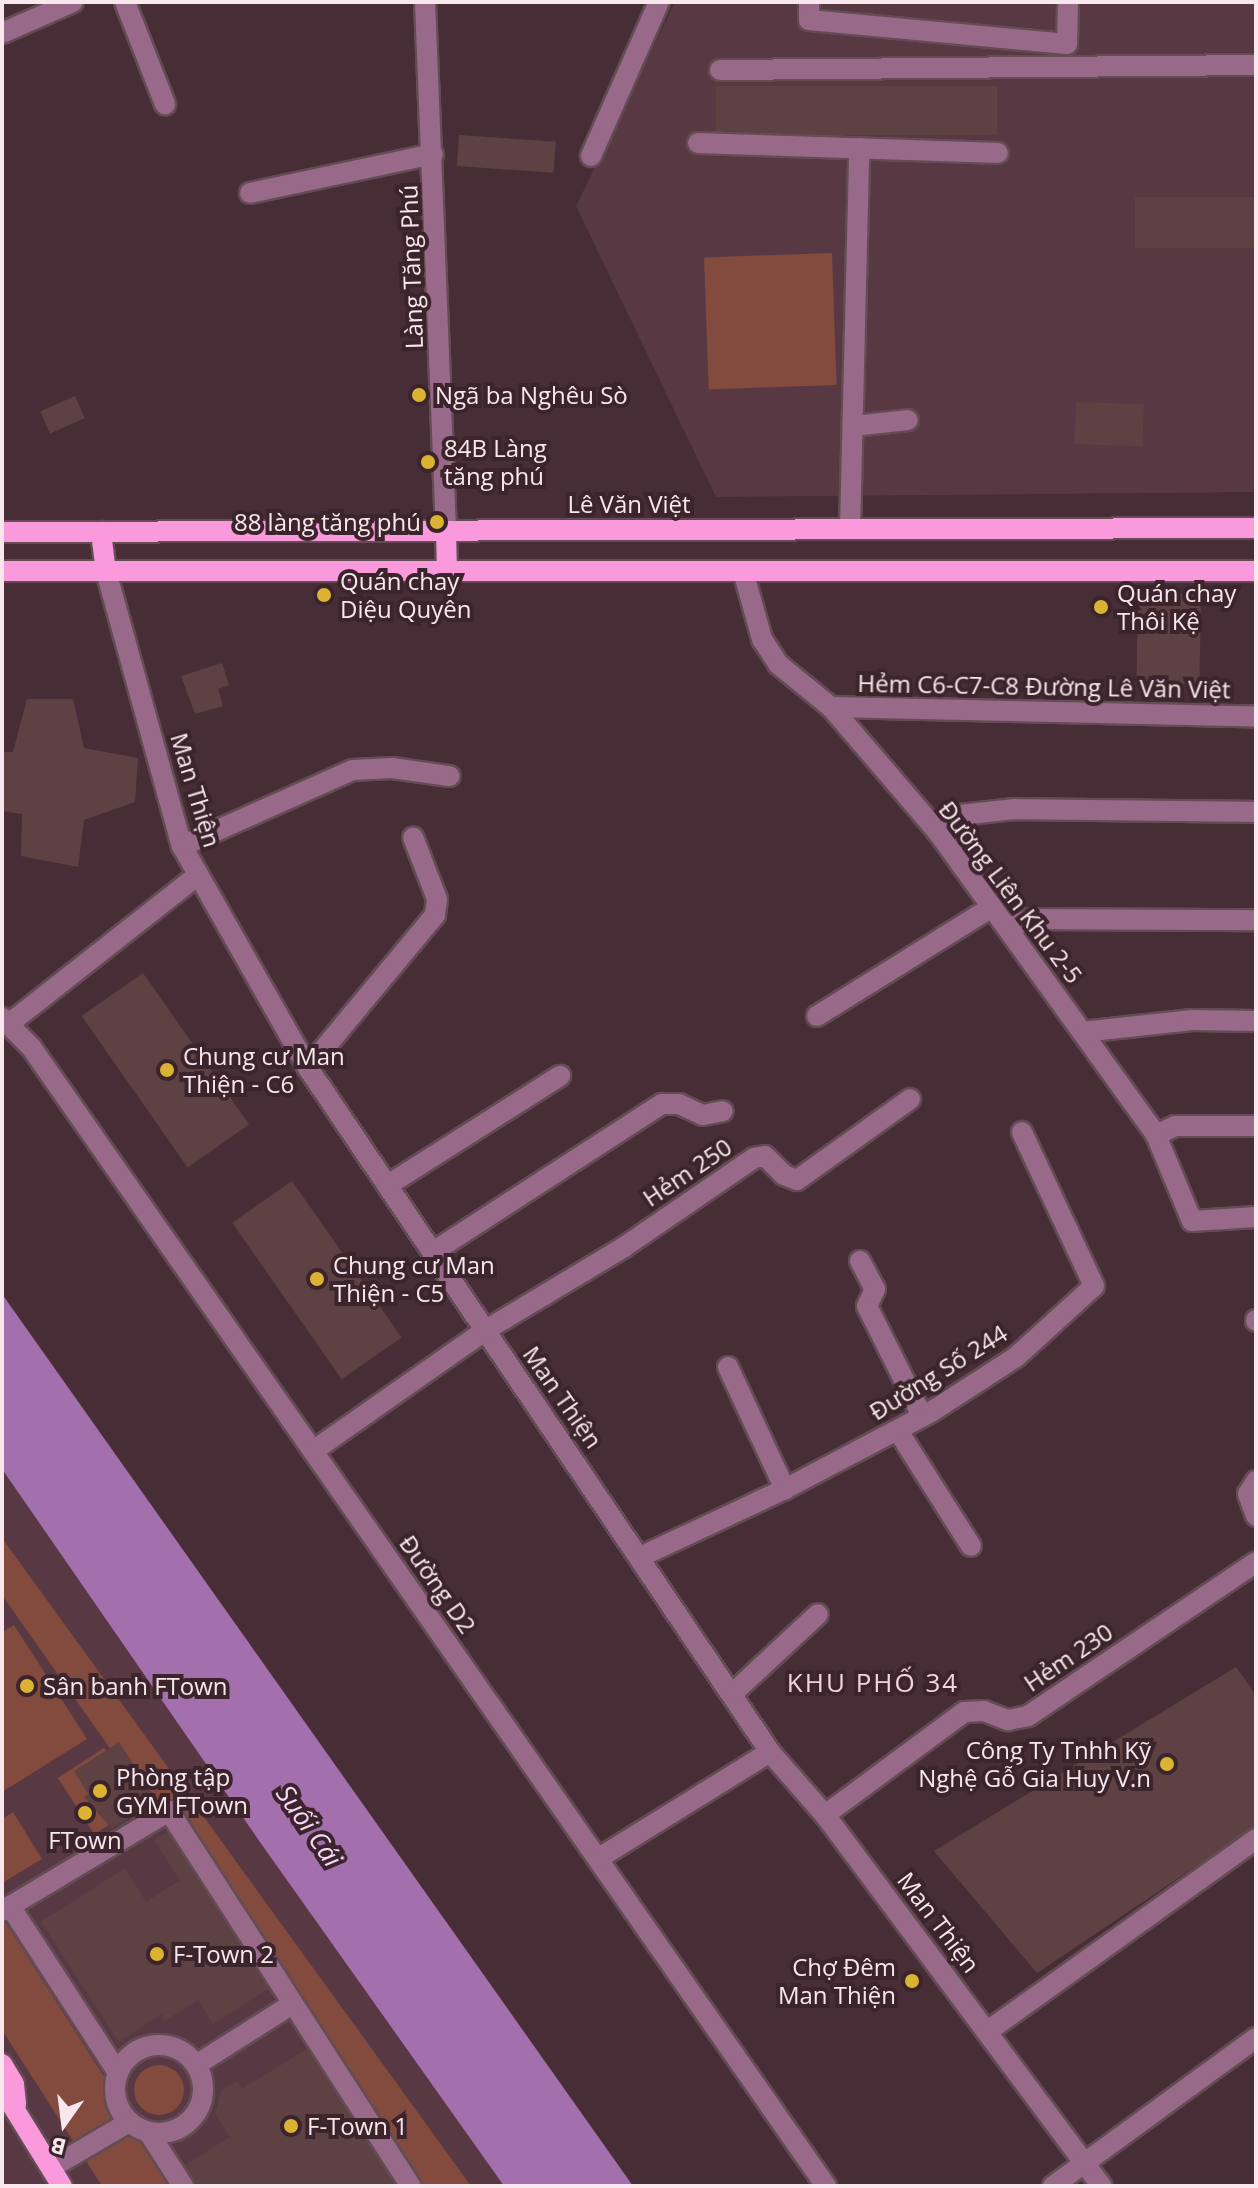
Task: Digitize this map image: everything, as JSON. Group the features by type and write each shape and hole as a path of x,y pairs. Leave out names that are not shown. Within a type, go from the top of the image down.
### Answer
{"main road":[{"name":"Lê Văn Việt","path":"2,532 1256,528"},
{"path":"446,531 447,571"},
{"path":"101,532 106,571"},
{"path":"2,571 1256,571"},
{"path":"2,2064 14,2084 16,2112"},
{"path":"2,2089 62,2186"}],"street":[{"path":"2,33 73,2"},
{"path":"125,2 165,104"},
{"name":"Làng Tăng Phú","path":"425,2 446,531"},
{"path":"591,156 659,2"},
{"path":"809,2 809,20 1067,44 1068,2"},
{"path":"720,70 1256,65"},
{"path":"698,143 998,153"},
{"path":"850,529 859,148"},
{"path":"250,193 433,154"},
{"path":"853,426 908,420"},
{"name":"Man Thiện","path":"106,571 182,846 308,1068 642,1556 770,1752 825,1815 1102,2186"},
{"name":"Đường Liên Khu 2-5","path":"743,571 762,639 778,664 831,707 937,831 1156,1135 1192,1221 1248,1217"},
{"name":"Hẻm C6-C7-C8 Đường Lê Văn Việt","path":"831,707 1256,717"},
{"path":"182,846 353,770 392,768 449,776"},
{"path":"937,831 960,815 1015,809 1256,812"},
{"path":"308,1068 435,915 437,899 413,837"},
{"path":"6,1020 197,876"},
{"path":"817,1016 992,907"},
{"path":"1008,928 1030,919 1256,920"},
{"name":"Đường D2","path":"6,1020 313,1451 826,2186"},
{"path":"1082,1032 1192,1020 1256,1021"},
{"path":"388,1185 560,1076"},
{"name":"Hẻm 250","path":"486,1330 624,1247 754,1158 765,1156 784,1175 797,1180 910,1099"},
{"path":"433,1252 662,1104 679,1104 703,1115 723,1111"},
{"path":"1156,1135 1175,1126 1256,1126"},
{"name":"Đường Số 244","path":"642,1556 785,1489 898,1431 1016,1357 1094,1286 1022,1132"},
{"path":"860,1261 875,1289 867,1306 922,1416"},
{"path":"313,1451 486,1330"},
{"path":"728,1367 785,1489"},
{"path":"898,1431 971,1546"},
{"path":"1256,1481 1248,1494 1256,1516"},
{"name":"Hẻm 230","path":"825,1815 964,1712 984,1711 1008,1720 1028,1716 1256,1562"},
{"path":"732,1694 818,1614"},
{"path":"599,1858 770,1752"},
{"path":"118,2073 6,1909 169,1811 291,2005 411,2186"},
{"path":"988,2031 1256,1839"},
{"path":"196,2065 291,2005"},
{"path":"1053,2186 1088,2164 1256,2038"},
{"path":"149,2133 175,2131 196,2115 204,2090 196,2065 181,2051 158,2045 136,2051 118,2073 116,2100 129,2122 149,2133 183,2186"},
{"path":"51,2168 129,2122"}],"shaded area":[{"path":"675,2 1256,2 1256,492 716,497 576,206"},
{"path":"832,253 837,385 709,389 704,257"},
{"name":"FTown","path":"2,1469 262,1845 504,2186 2,2186"},
{"path":"2,1538 471,2186 418,2186 2,1595"},
{"name":"Sân banh FTown","path":"14,1625 87,1739 2,1792 2,1632"},
{"name":"Phòng tập GYM FTown","path":"104,1748 140,1804 94,1834 58,1778"},
{"path":"13,1812 42,1859 2,1883 2,1819"},
{"path":"2,1917 174,2186 102,2186 2,2030"},
{"path":"159,2065 177,2072 184,2090 177,2108 159,2115 141,2108 134,2090 141,2072"}],"water":[{"name":"Suối Cái","path":"2,1294 633,2186 504,2186 262,1845 2,1469"}],"building":[{"path":"716,86 997,86 997,135 716,135"},
{"path":"459,135 556,142 554,173 457,166"},
{"path":"1135,197 1256,197 1256,248 1135,248"},
{"path":"75,396 85,418 50,433 40,411"},
{"path":"1076,402 1144,404 1142,446 1075,444"},
{"path":"1138,593 1201,594 1199,684 1136,683"},
{"path":"222,663 229,685 218,689 223,706 195,714 181,676"},
{"path":"27,699 73,699 84,748 138,758 135,802 84,820 78,867 21,856 22,814 2,811 2,752 13,752"},
{"name":"Chung cư Man Thiện - C6","path":"143,973 249,1125 188,1168 82,1016"},
{"name":"Chung cư Man Thiện - C5","path":"292,1181 402,1337 342,1379 232,1223"},
{"name":"Công Ty Tnhh Kỹ Nghệ Gỗ Gia Huy V.n","path":"1236,1667 1256,1695 1256,1826 1037,1973 934,1851"},
{"name":"Phòng tập GYM FTown","path":"119,1742 155,1797 112,1829 84,1797 88,1794 74,1771"},
{"name":"F-Town 2","path":"167,1832 268,1989 213,2024 198,2000 165,2021 161,2014 119,2042 41,1922 125,1868 146,1902 180,1880 154,1840"},
{"name":"F-Town 1","path":"307,2049 396,2186 198,2186 185,2165 230,2137 215,2114 221,2091 237,2081 242,2089"}],"place":[{"name":"Ngã ba Nghêu Sò","path":"419,395"},
{"name":"84B Làng tăng phú","path":"428,462"},
{"name":"88 làng tăng phú","path":"437,522"},
{"name":"Quán chay Diệu Quyên","path":"324,595"},
{"name":"Quán chay Thôi Kệ","path":"1101,607"},
{"name":"Chung cư Man Thiện - C6","path":"167,1070"},
{"name":"Chung cư Man Thiện - C5","path":"317,1279"},
{"name":"Sân banh FTown","path":"27,1686"},
{"name":"Công Ty Tnhh Kỹ Nghệ Gỗ Gia Huy V.n","path":"1167,1764"},
{"name":"Phòng tập GYM FTown","path":"100,1791"},
{"name":"FTown","path":"85,1813"},
{"name":"F-Town 2","path":"157,1954"},
{"name":"Chợ Đêm Man Thiện","path":"912,1981"},
{"name":"F-Town 1","path":"291,2126"}],"district":[{"name":"KHU PHỐ 34","path":"873,1683"}]}
